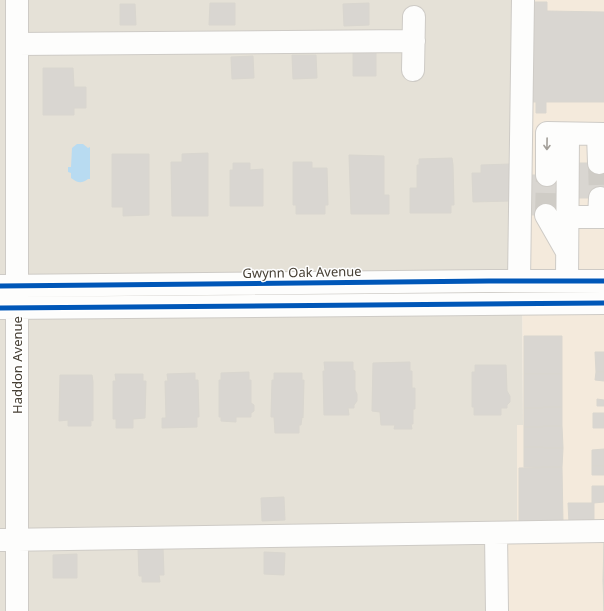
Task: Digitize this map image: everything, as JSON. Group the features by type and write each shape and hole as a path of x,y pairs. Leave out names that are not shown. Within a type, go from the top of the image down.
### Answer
{"street":[{"path":"519,281 523,0"},
{"name":"Haddon Avenue","path":"11,1 17,44 8,85 8,540 17,611"},
{"path":"414,17 414,70"},
{"path":"17,44 414,41"},
{"path":"547,175 547,133 601,134 599,163"},
{"path":"567,281 568,134"},
{"path":"567,217 601,211"},
{"path":"546,215 567,251"},
{"name":"Gwynn Oak Avenue","path":"8,286 604,281"},
{"path":"8,308 604,303"},
{"path":"8,540 604,532"},
{"path":"496,533 497,611"}],"shaded area":[{"path":"0,0 524,0 522,274 523,425 517,426 517,533 495,611 0,611"},
{"path":"524,0 604,0 604,611 495,611 494,533 517,533 517,425 523,425 522,274"}],"water":[{"path":"77,144 83,144 88,148 90,147 90,179 83,182 78,182 71,178 71,173 68,172 68,167 71,167 72,148"}],"building":[{"path":"531,2 547,2 547,11 604,12 604,102 546,102 546,113 536,113 536,102 530,102"},
{"path":"210,3 235,3 235,25 209,25"},
{"path":"369,3 369,25 344,26 343,4"},
{"path":"120,4 135,4 136,25 120,25"},
{"path":"353,52 376,52 376,76 353,76"},
{"path":"292,55 316,55 317,78 293,79"},
{"path":"253,56 254,78 232,79 231,57"},
{"path":"43,68 73,68 74,87 86,87 86,108 74,108 74,115 43,115"},
{"path":"208,153 208,216 172,216 171,162 182,162 182,154"},
{"path":"112,154 149,154 149,215 123,216 123,207 112,207"},
{"path":"349,155 384,156 384,195 389,195 389,214 351,214"},
{"path":"452,158 454,205 451,205 451,213 410,213 410,188 417,188 417,165 419,165 419,159"},
{"path":"293,162 312,162 312,168 327,168 328,205 325,205 325,214 296,214 296,205 293,205"},
{"path":"233,163 250,163 250,170 263,169 263,206 230,206 230,170 233,170"},
{"path":"576,163 604,163 604,198 576,198"},
{"path":"510,164 511,201 473,202 472,173 481,173 481,165"},
{"path":"531,175 557,175 557,215 532,215"},
{"path":"524,336 562,336 562,374 524,374"},
{"path":"595,352 604,352 604,372 596,372"},
{"path":"324,362 353,362 357,401 354,408 348,408 349,415 324,415"},
{"path":"410,362 410,371 412,371 412,388 415,388 415,409 413,409 413,424 411,424 412,429 394,429 395,425 381,425 380,412 372,411 373,363"},
{"path":"475,365 506,365 507,391 510,396 510,402 507,405 507,408 501,408 501,415 474,415 474,407 472,407 472,372 475,372"},
{"path":"249,372 249,380 251,380 251,403 254,405 254,411 251,413 251,417 236,417 236,422 221,421 221,417 219,417 219,380 221,380 221,373"},
{"path":"596,372 604,372 604,381 595,380"},
{"path":"195,373 195,380 198,380 199,417 197,417 197,427 162,428 162,418 166,418 165,381 168,381 167,374"},
{"path":"274,373 302,373 302,380 304,380 303,418 302,417 301,425 299,425 299,433 275,433 274,417 271,417 272,380 274,380"},
{"path":"115,374 143,374 143,381 146,381 145,418 133,419 133,428 116,428 116,419 113,419 113,381 116,381"},
{"path":"524,374 562,374 562,407 524,408"},
{"path":"60,375 92,375 93,421 91,420 91,426 68,426 68,420 59,421"},
{"path":"597,399 604,400 604,406 597,406"},
{"path":"562,407 562,426 524,427 524,408"},
{"path":"593,413 604,413 604,428 593,428"},
{"path":"562,426 563,448 524,447 524,427"},
{"path":"524,447 563,448 562,467 524,467"},
{"path":"604,449 604,466 592,466 592,450"},
{"path":"592,466 604,466 604,475 592,475"},
{"path":"562,467 563,522 519,522 519,468"},
{"path":"592,486 604,486 604,502 594,503 594,523 569,523 568,503 592,503"},
{"path":"284,497 285,520 262,521 261,498"},
{"path":"604,543 604,580 603,580"},
{"path":"163,547 164,575 159,575 160,582 142,582 142,576 139,576 138,548"},
{"path":"264,552 285,553 284,575 264,574"},
{"path":"77,554 77,578 53,578 53,555"},
{"path":"603,580 604,580 604,611"}],"tunnel":[{"path":"599,163 600,198"},
{"path":"546,215 547,175"}],"cycle path":[{"path":"0,286 604,281"},
{"path":"0,308 604,303"}]}
